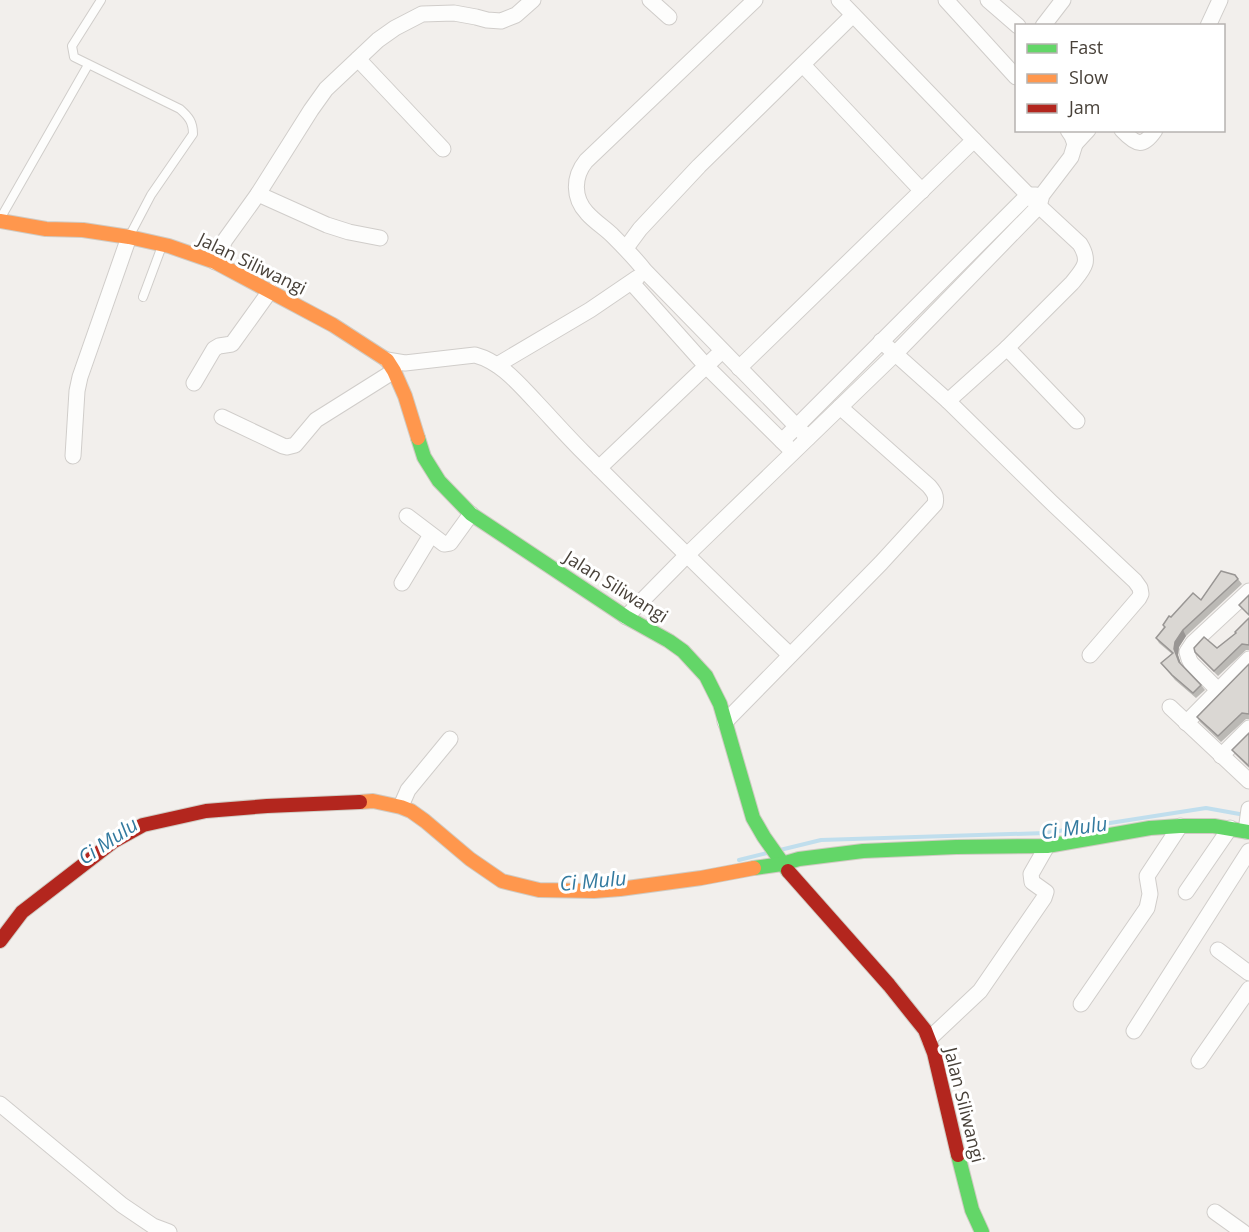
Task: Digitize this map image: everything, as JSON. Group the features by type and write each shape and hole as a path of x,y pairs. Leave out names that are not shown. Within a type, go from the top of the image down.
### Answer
{"street":[{"path":"215,262 225,240 258,194 326,89 378,40 394,28 422,14 447,6 476,17 501,21 516,15 533,0"},
{"path":"650,0 669,17"},
{"path":"755,0 586,161 579,170 576,192 579,202 588,214 626,248 645,271 808,438"},
{"path":"839,0 974,140 1037,199 1080,244 1087,258 1081,272 1072,283 948,401"},
{"path":"946,0 1015,75"},
{"path":"988,0 1016,24"},
{"path":"1045,24 1063,0"},
{"path":"1209,24 1220,0"},
{"path":"626,248 640,229 699,166 853,15"},
{"path":"358,59 442,149"},
{"path":"802,65 922,191"},
{"path":"1124,132 1137,142 1146,142 1154,132"},
{"path":"626,617 956,292 1071,157 1071,137"},
{"path":"739,368 974,140"},
{"path":"258,194 327,225 380,238"},
{"path":"782,441 944,279 1037,199"},
{"name":"Jalan Siliwangi","path":"0,220 46,229 83,230 163,244 215,262 333,325 390,366 405,396 424,457 439,481 471,514 626,617 669,641 694,662 706,676 714,691 753,818 764,837 782,863 889,985 925,1030 934,1053 967,1194 982,1232"},
{"path":"73,456 80,377 129,237"},
{"path":"497,365 590,310 632,283 645,271"},
{"path":"944,279 956,292"},
{"path":"632,283 707,367 794,452"},
{"path":"194,383 214,349 232,344 270,291"},
{"path":"882,341 948,401 1140,588 1139,598 1090,655"},
{"path":"1006,348 1077,421"},
{"path":"599,468 722,351"},
{"path":"222,417 283,446 291,447 316,420 390,366 475,355 486,358 518,383 599,468 790,655"},
{"path":"725,722 881,563 935,504 935,494 929,486 840,407"},
{"path":"407,516 444,544 450,543 471,514"},
{"path":"402,583 431,535"},
{"path":"1218,690 1191,663 1187,652 1193,643 1249,591"},
{"path":"1186,723 1249,659"},
{"path":"1170,707 1249,781"},
{"path":"1221,756 1249,728"},
{"path":"401,806 408,790 450,739"},
{"path":"0,940 22,912 114,842 143,825 206,811 373,801 401,806 425,821 470,859 502,881 539,890 594,891 713,877 799,859 863,851 1047,846 1150,828 1180,826 1243,829"},
{"path":"1186,892 1243,829 1249,809"},
{"path":"1081,1004 1147,908 1150,894 1147,876 1180,826"},
{"path":"929,1039 988,981 1044,898 1046,892 1032,882 1031,874 1047,846"},
{"path":"1134,1031 1249,851"},
{"path":"1218,950 1249,973"},
{"path":"1199,1061 1249,989"},
{"path":"0,1104 148,1229 169,1232"},
{"path":"1215,1212 1243,1232"}],"lane":[{"path":"101,0 72,46 74,57 180,110 189,117 193,124 193,134 151,195 129,237"},
{"path":"0,220 88,65"},
{"path":"143,297 163,244"}],"building":[{"path":"1221,571 1235,575 1238,579 1183,630 1175,642 1174,649 1179,662 1201,685 1193,693 1161,663 1173,653 1156,638 1165,627 1163,625 1169,616 1171,617 1193,593 1201,600"},
{"path":"1249,595 1249,615 1239,605"},
{"path":"1249,618 1249,645 1242,644 1214,671 1195,652 1194,648 1204,637 1217,648 1236,633"},
{"path":"1249,664 1249,714 1242,713 1218,736 1197,717"},
{"path":"1249,733 1249,766 1232,750"}],"waterway":[{"name":"Ci Mulu","path":"780,850 821,840 1046,833 1206,808 1245,815"},
{"name":"Ci Mulu","path":"739,860 767,853"}],"traffic: fast":[{"path":"418,438 424,457 439,481 471,514 626,617 669,641 683,651 706,676 720,704 753,818 788,871"},
{"path":"754,868 799,859 863,851 1047,846 1150,828 1214,826 1249,832"},
{"path":"958,1155 972,1210 982,1232"}],"traffic: slow":[{"path":"0,221 46,229 83,230 129,237 169,246 215,262 333,325 387,360 405,396 418,438"},
{"path":"360,802 373,801 411,811 470,859 502,881 539,890 620,889 754,868"}],"traffic: jam":[{"path":"0,941 22,912 114,841 143,825 206,811 360,802"},
{"path":"788,871 889,985 925,1030 934,1053 958,1155"}]}
